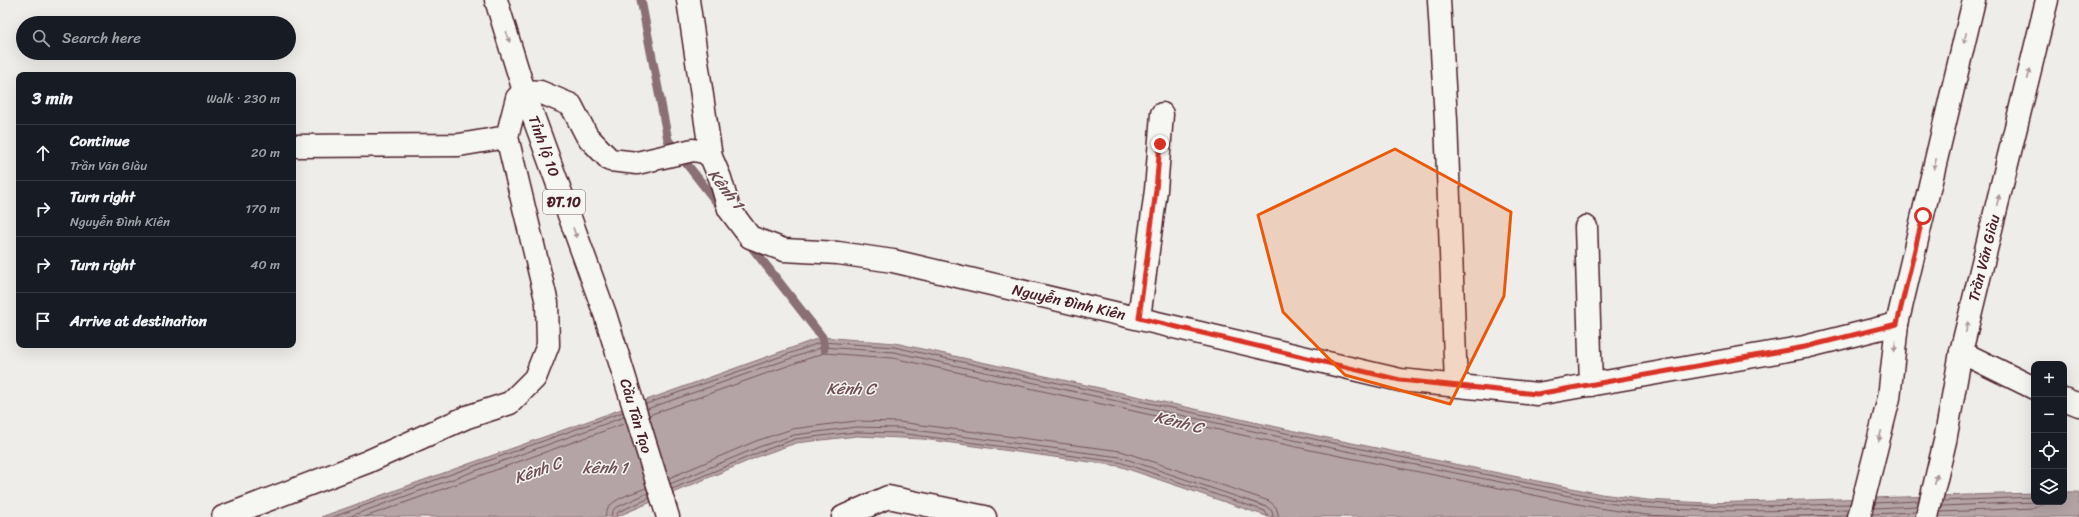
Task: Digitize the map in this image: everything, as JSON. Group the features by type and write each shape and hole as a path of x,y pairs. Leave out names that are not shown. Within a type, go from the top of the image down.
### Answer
{"street":[{"name":"Tỉnh lộ 10","path":"496,0 524,91 605,314"},
{"name":"Nguyễn Đình Kiên","path":"688,0 702,153 720,178 728,209 750,237 784,250 838,253 893,261 1400,380 1537,394 1805,347 1897,324"},
{"path":"1439,0 1446,120 1456,385"},
{"path":"1859,517 1889,398 1897,324 1974,0"},
{"name":"Trần Văn Giàu","path":"1927,517 1955,392 1961,352 2047,0"},
{"path":"223,517 367,462 467,417 510,403 535,378 548,345 547,303 507,137 517,98 524,91 540,92 571,104 587,136 610,160 637,163 702,153"},
{"path":"1139,318 1156,190 1162,114"},
{"path":"296,146 459,144 507,137"},
{"path":"1586,227 1591,385"},
{"name":"Cầu Tân Tạo","path":"605,314 668,517"},
{"path":"1961,352 2031,387"},
{"path":"2067,401 2079,404"},
{"path":"843,517 888,497 985,517"}],"highlighted area":[{"path":"1395,149 1511,212 1504,296 1450,404 1345,375 1283,312 1258,215"}],"water":[{"name":"Kênh C","path":"822,337 895,343 1313,435 1601,494 1647,500 1707,503 2031,493 2031,505 2067,505 2067,492 2079,492 2079,517 1269,517 1119,466 923,439 857,436 796,443 762,455 616,517 321,517"}],"waterway":[{"name":"Kênh 1","path":"641,0 668,140 722,209"},
{"name":"Kênh 1","path":"747,241 822,337 824,349"}],"route":[{"path":"1160,144 1156,190 1139,318 1400,380 1537,394 1805,347 1897,324 1923,216"}],"water label":[{"name":"kênh 1","path":"605,467"}]}
